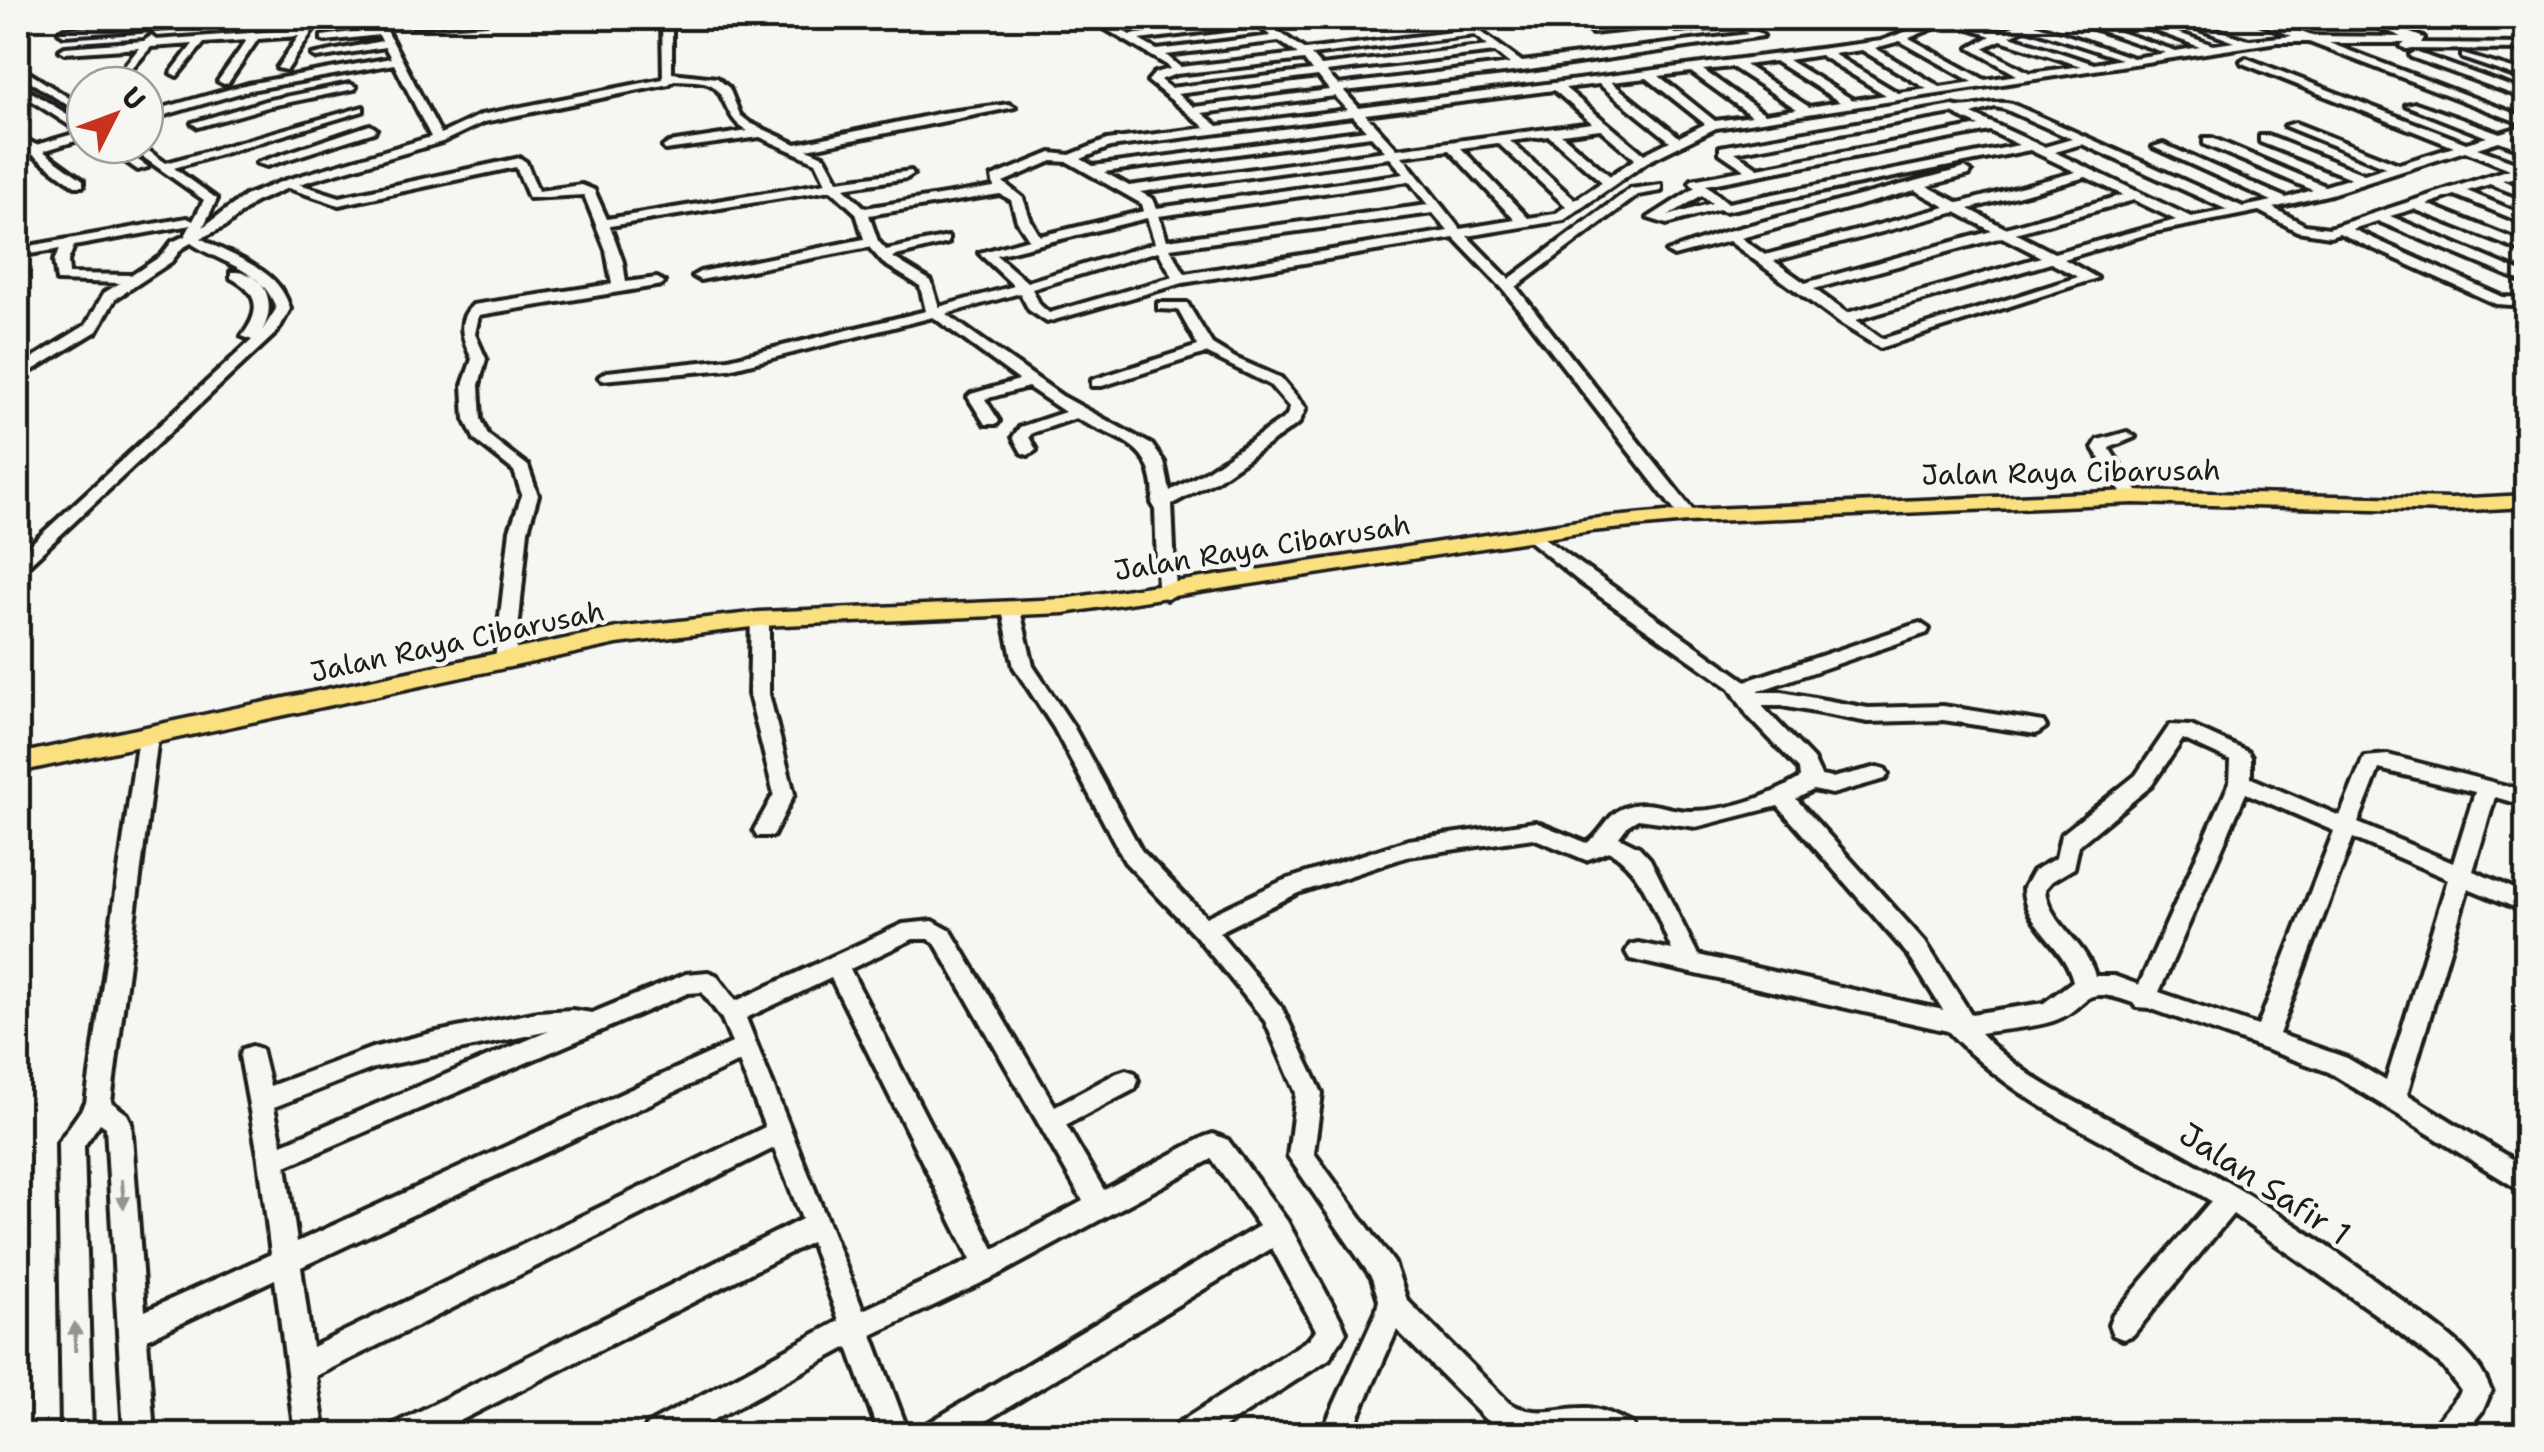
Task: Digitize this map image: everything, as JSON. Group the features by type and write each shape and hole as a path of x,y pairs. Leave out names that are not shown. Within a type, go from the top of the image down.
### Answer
{"main road":[{"name":"Jalan Raya Cibarusah","path":"18,762 148,738 618,636 760,618 1011,610 1166,593 1688,516 2133,497 2451,505 2526,501"}],"street":[{"path":"64,32 146,23 161,26 269,18"},
{"path":"283,68 316,18"},
{"path":"414,23 486,18"},
{"path":"18,252 69,243 185,235 220,223 250,200 287,184 481,119 669,80 667,18"},
{"path":"1097,21 1159,18"},
{"path":"1577,18 1592,30 1669,22 1676,26 1716,25 1706,18"},
{"path":"1192,110 1758,36 1731,18"},
{"path":"1888,18 1925,28"},
{"path":"1071,159 1107,144 1824,53 1904,39 1949,18 2092,66"},
{"path":"1978,46 2039,18"},
{"path":"2069,18 2178,53"},
{"path":"2126,18 2211,48"},
{"path":"2254,18 2526,125"},
{"path":"2315,43 2420,40 2362,18"},
{"path":"2384,25 2400,18"},
{"path":"2490,18 2526,25"},
{"path":"1126,38 1256,20 1304,55 1394,154 1457,234 1504,282 1688,516"},
{"path":"1097,21 1172,62 1176,71"},
{"path":"2187,21 2246,43"},
{"path":"2026,24 2130,59"},
{"path":"326,38 399,25"},
{"path":"131,65 161,26"},
{"path":"376,29 382,30 437,134"},
{"path":"65,50 306,32"},
{"path":"1216,130 1165,92 1154,78 1176,71 1477,32 1543,89"},
{"path":"224,82 256,36"},
{"path":"1157,53 1278,38"},
{"path":"1412,177 1152,213 986,253 1024,287 1034,307 1047,318 1181,279 1558,218 1643,159 1713,125 1986,85 2130,59 2292,38 2315,43 2526,47"},
{"path":"1904,39 1986,85"},
{"path":"177,73 201,40"},
{"path":"1702,43 1808,110"},
{"path":"317,56 389,44"},
{"path":"1865,46 1940,92"},
{"path":"1978,46 2051,73"},
{"path":"1978,46 1980,52 2029,77"},
{"path":"1165,92 1498,48"},
{"path":"1824,53 1898,98"},
{"path":"2345,55 2526,56"},
{"path":"2415,56 2526,96"},
{"path":"2466,56 2526,77"},
{"path":"1778,58 1851,104"},
{"path":"165,110 248,87 399,60"},
{"path":"2246,61 2524,170"},
{"path":"18,69 65,100"},
{"path":"1694,69 1762,118"},
{"path":"1650,75 1713,125"},
{"path":"669,76 701,77 720,84 740,121 821,160 834,186 862,212 872,242 883,256 926,284 928,305 933,312 1080,412 1136,441 1150,453 1156,462 1166,593"},
{"path":"1602,81 1678,141"},
{"path":"211,131 193,120 348,84 372,132 268,166 224,139"},
{"path":"18,87 65,119"},
{"path":"1558,87 1643,159"},
{"path":"1962,112 2002,104 2244,212"},
{"path":"2412,106 2526,148"},
{"path":"295,129 274,117 359,107"},
{"path":"164,167 359,107"},
{"path":"796,148 942,116 1009,108"},
{"path":"1755,171 1724,150 1949,109 2193,222"},
{"path":"1129,190 1600,125"},
{"path":"1843,319 2152,229 2263,208 2327,191 2499,138 2526,125"},
{"path":"2292,126 2398,168"},
{"path":"1718,205 1696,183 1992,127"},
{"path":"669,147 764,132"},
{"path":"1092,170 1374,132"},
{"path":"1550,132 1612,182"},
{"path":"18,374 92,328 102,305 166,259 212,202 437,134"},
{"path":"18,138 79,183"},
{"path":"1500,138 1575,207"},
{"path":"18,155 65,139"},
{"path":"2264,139 2365,178"},
{"path":"1701,190 1656,218 1668,220 1718,205 2083,140"},
{"path":"2208,141 2327,191"},
{"path":"1452,146 1525,223"},
{"path":"2159,148 2286,202"},
{"path":"1674,252 2039,149"},
{"path":"1851,152 1888,174"},
{"path":"1036,240 1024,222 1017,198 1002,190 996,180 1051,158 1071,159 1145,199 1167,260 1181,279"},
{"path":"287,184 339,201 520,162 534,195 582,189 590,192 600,224 614,247 619,287"},
{"path":"139,165 194,200 196,207 185,235"},
{"path":"161,165 212,202"},
{"path":"2263,208 2314,232 2341,228 2412,202 2524,170"},
{"path":"1766,259 2090,172"},
{"path":"600,224 908,174"},
{"path":"2490,180 2526,194"},
{"path":"1729,235 1871,341 1888,344 2090,278 1916,185"},
{"path":"1504,282 1634,192 1657,188"},
{"path":"862,212 1002,190"},
{"path":"2454,190 2526,220"},
{"path":"1803,288 2137,195"},
{"path":"2412,202 2526,249"},
{"path":"608,377 706,368 933,312 1163,245 1438,208"},
{"path":"2376,216 2526,279"},
{"path":"2341,228 2501,301 2526,302"},
{"path":"18,545 263,318 262,294 248,280 205,263 185,235"},
{"path":"18,565 279,318 282,300 272,282 185,235"},
{"path":"883,256 943,240"},
{"path":"700,276 872,242"},
{"path":"69,243 61,261 62,278 130,282"},
{"path":"85,292 130,282"},
{"path":"505,660 519,530 530,495 522,469 480,436 473,418 471,386 479,359 468,334 472,313 484,306 657,282"},
{"path":"1161,509 1294,420 1298,408 1280,384 1264,373 1207,348 1185,310 1177,305 1163,306"},
{"path":"1097,383 1207,348"},
{"path":"991,421 976,396 1033,381"},
{"path":"1028,450 1021,437 1026,430 1080,412"},
{"path":"2127,437 2104,443 2101,448 2133,497"},
{"path":"1534,536 1587,579 1736,683 1806,764 1811,772 1810,782"},
{"path":"1011,610 1024,667 1063,726 1133,856 1204,929 1262,998 1283,1032 1309,1093 1301,1156 1384,1272 1392,1305 1499,1414 1520,1428 1538,1431 1588,1421 1622,1434"},
{"path":"760,618 758,694 784,794 765,830"},
{"path":"1744,695 1920,629"},
{"path":"1744,695 1868,715 1943,713 2036,727"},
{"path":"2086,985 2079,959 2046,922 2036,902 2039,879 2066,862 2069,841 2146,782 2163,762 2177,730 2226,746 2241,756 2240,782 2144,1000"},
{"path":"76,1434 71,1143 98,1106 148,738"},
{"path":"2265,1039 2371,762 2388,762 2526,798"},
{"path":"1609,841 1612,828 1623,816 1637,812 1698,819 1810,782 1832,786 1878,774"},
{"path":"2240,782 2526,903"},
{"path":"2393,1098 2487,788"},
{"name":"Jalan Safir 1","path":"1780,795 1917,949 1981,1054 2036,1094 2230,1198 2405,1320 2466,1372 2474,1382 2474,1400 2445,1434"},
{"path":"1204,929 1290,886 1408,848 1536,830 1586,852 1609,841"},
{"path":"1609,841 1631,853 1642,865 1690,962"},
{"path":"732,1014 911,930 933,930 943,937 1100,1205"},
{"path":"1638,952 1961,1025 2050,1012 2086,985 2114,986 2144,1000 2338,1065 2526,1178"},
{"path":"836,966 988,1266"},
{"path":"272,1160 699,980 716,990 732,1014 818,1225 894,1434"},
{"path":"260,1102 372,1058 432,1043 538,1022 572,1020 593,1024"},
{"path":"132,1332 746,1048"},
{"path":"252,1056 272,1160 310,1434"},
{"path":"1051,1121 1126,1081"},
{"path":"98,1106 118,1122 138,1434"},
{"path":"300,1369 779,1132"},
{"path":"658,1434 853,1329 988,1266 1213,1146 1219,1148 1276,1230 1332,1332 1330,1338 1187,1434"},
{"path":"2123,1325 2230,1198"},
{"path":"404,1434 818,1225"},
{"path":"938,1434 1276,1230"},
{"path":"1336,1434 1392,1305"}]}
